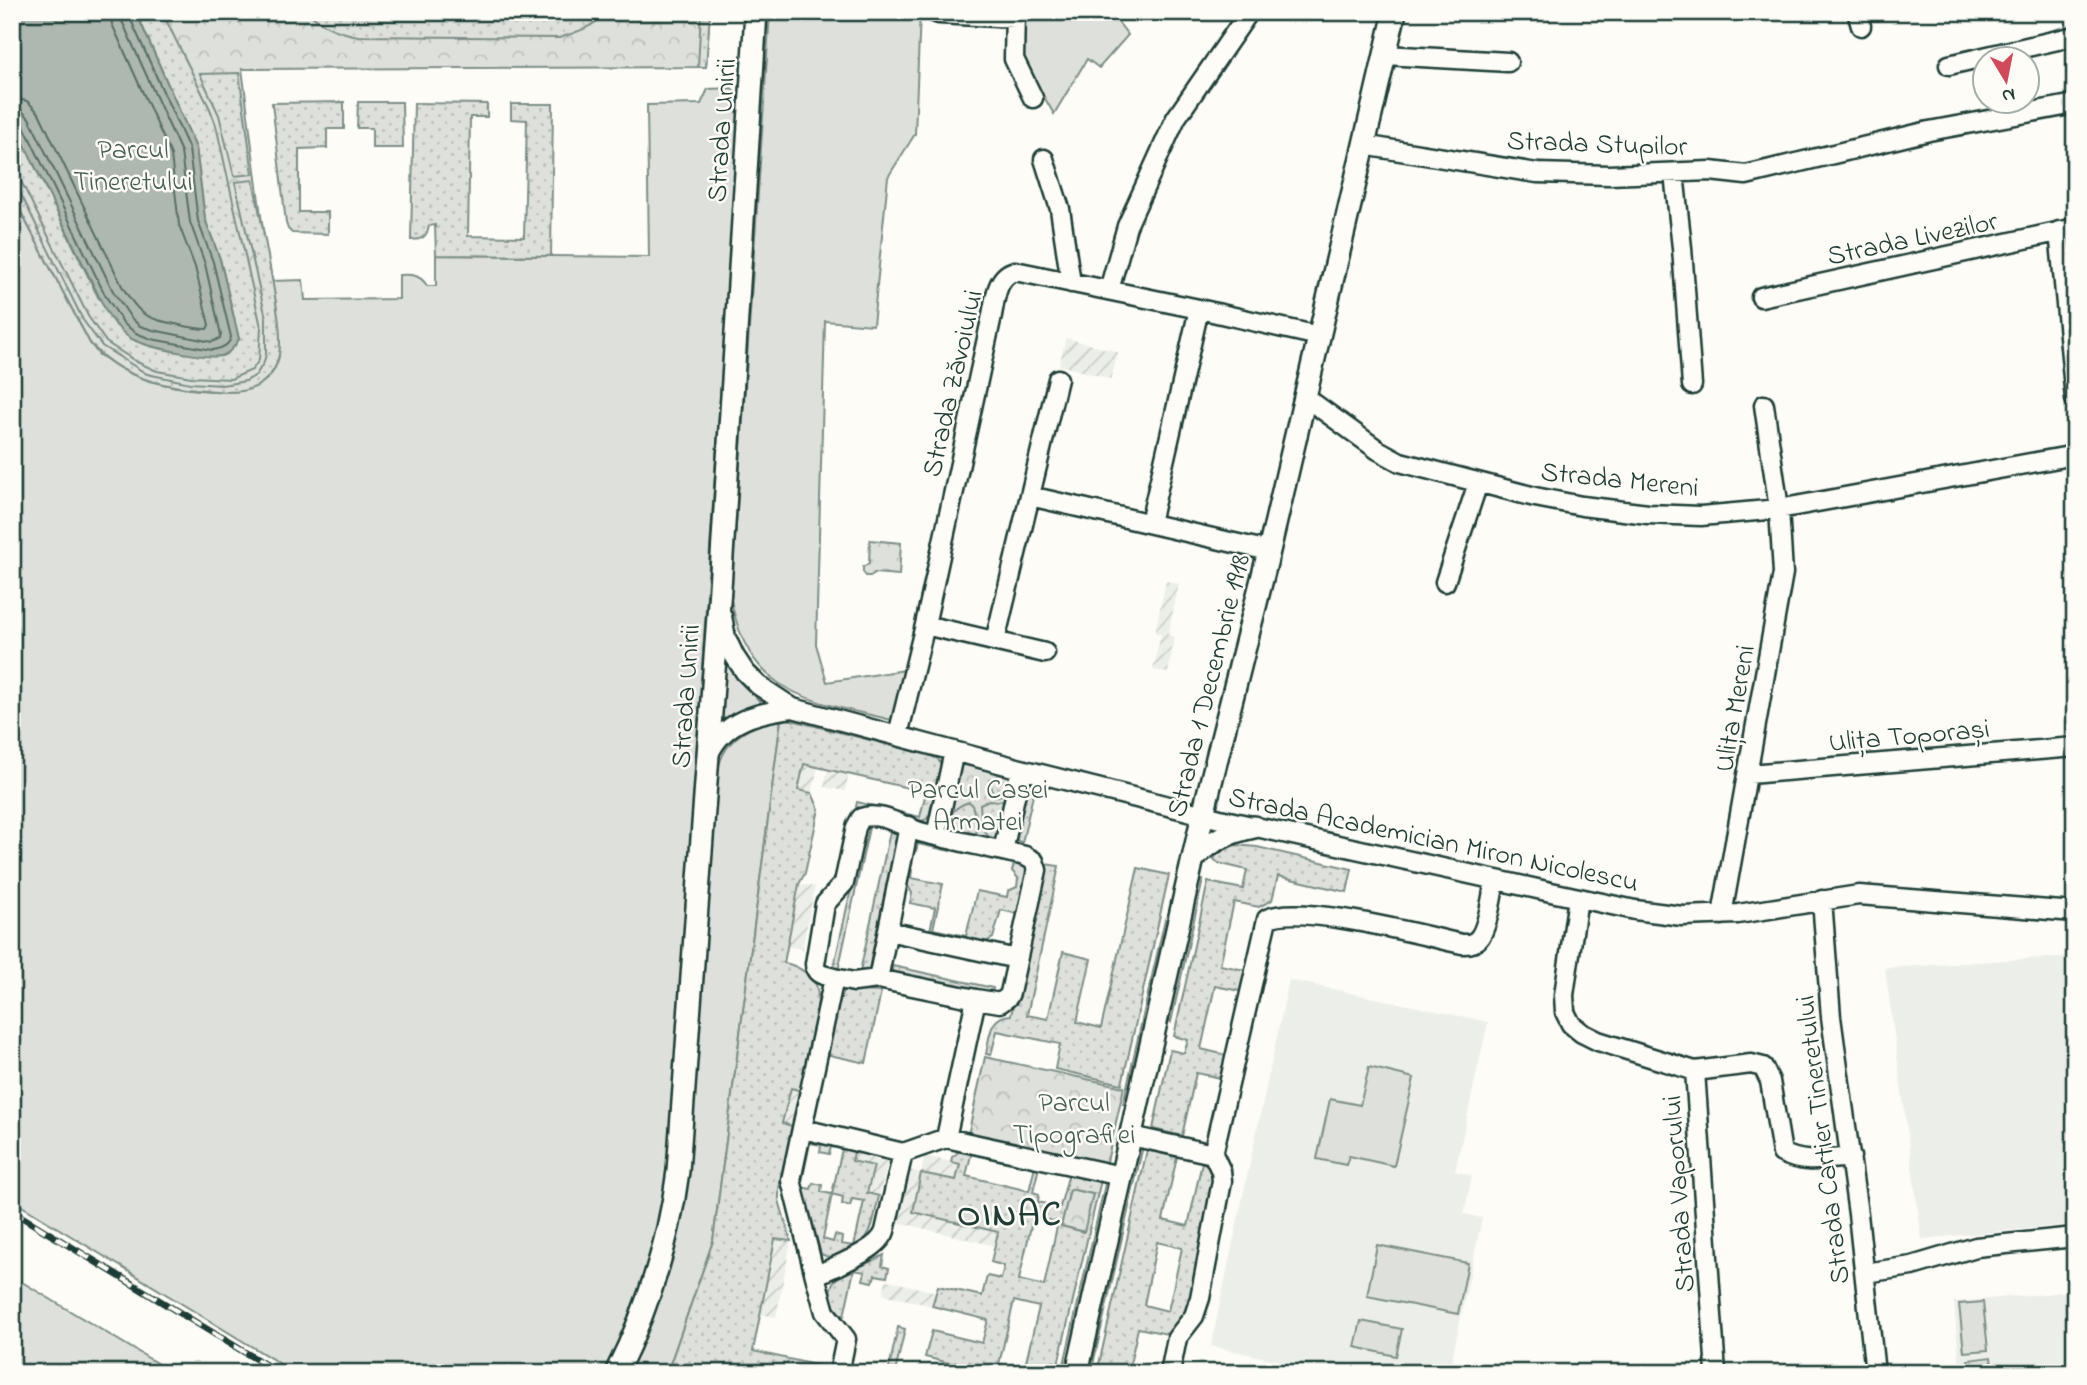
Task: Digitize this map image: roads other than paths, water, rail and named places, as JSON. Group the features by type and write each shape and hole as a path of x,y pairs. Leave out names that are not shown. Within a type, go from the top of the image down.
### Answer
{"main road":[{"name":"Strada Unirii","path":"616,1373 641,1320 670,1227 674,1203 720,588 756,12"},
{"name":"Strada 1 Decembrie 1918","path":"1077,1373 1203,814 1269,551 1395,12"},
{"path":"1193,859 1217,839 1254,827"}],"street":[{"path":"934,12 1015,15 1014,59 1033,98"},
{"path":"1109,290 1127,226 1176,118 1249,12"},
{"path":"1949,65 2075,36"},
{"path":"1385,55 1508,62"},
{"name":"Strada Stupilor","path":"1363,145 1537,173 1609,175 1710,171 1746,176 1919,133 2075,104"},
{"path":"1044,159 1060,209 1071,283"},
{"path":"1674,173 1692,385"},
{"path":"2067,230 2075,399"},
{"name":"Strada Livezilor","path":"1761,297 2067,230"},
{"name":"Strada Zăvoiului","path":"898,735 925,625 976,384 1000,283 1006,274 1015,271 1319,336"},
{"path":"1150,523 1199,309"},
{"path":"995,641 1058,379"},
{"name":"Strada Mereni","path":"1305,397 1400,462 1582,506 1648,514 1701,516 1779,509 2075,455"},
{"name":"Ulița Mereni","path":"1722,915 1783,573 1779,509 1763,405"},
{"path":"1445,582 1478,483"},
{"path":"1030,496 1269,551"},
{"name":"Strada Academician Miron Nicolescu","path":"720,588 726,638 735,657 758,685 793,708 1254,827 1658,914 1722,915 1843,897 1878,896 2075,912"},
{"path":"925,625 1045,653"},
{"name":"Strada Academician Miron Nicolescu","path":"707,761 715,741 737,723 767,712 793,708"},
{"name":"Ulița Toporași","path":"1749,774 2075,747"},
{"path":"936,836 954,751"},
{"path":"1003,851 1021,769"},
{"path":"869,816 900,822 936,836 1029,857 1037,867 1010,993 1004,1001 996,1003 878,979 854,982 819,974 815,964 825,905 844,883 861,818 869,816"},
{"path":"878,979 909,826"},
{"path":"1170,1373 1177,1338 1194,1316 1200,1298 1222,1181 1222,1173 1213,1154 1267,919 1283,914 1340,918 1462,944 1472,943 1480,938 1484,930 1495,880"},
{"path":"1578,898 1564,995 1565,1012 1571,1024 1598,1041 1695,1071"},
{"name":"Strada Cartier Tineretului","path":"1822,900 1831,1017 1851,1157 1875,1373"},
{"path":"888,931 1017,960"},
{"path":"834,978 791,1183 825,1312 846,1339 839,1373"},
{"path":"946,1138 975,999"},
{"name":"Strada Vaporului","path":"1716,1373 1695,1071 1751,1064 1763,1067 1770,1081 1782,1153 1805,1161 1851,1157"},
{"path":"803,1129 903,1153 946,1138 1121,1176"},
{"path":"1130,1136 1213,1154"},
{"path":"815,1276 872,1247 883,1237 903,1153"},
{"path":"1865,1273 1912,1266 1976,1247 2075,1237"}],"water":[{"path":"12,12 136,12 196,148 205,219 220,259 239,339 226,354 194,355 141,343 126,335 107,313 12,119"}],"railway":[{"path":"12,1211 279,1373"}],"district":[{"name":"OINAC","path":"1010,1213"}],"park label":[{"name":"Parcul Tineretului","path":"133,164"},
{"name":"Parcul Casei Armatei","path":"978,804"},
{"name":"Parcul Tipografiei","path":"1074,1117"}]}
